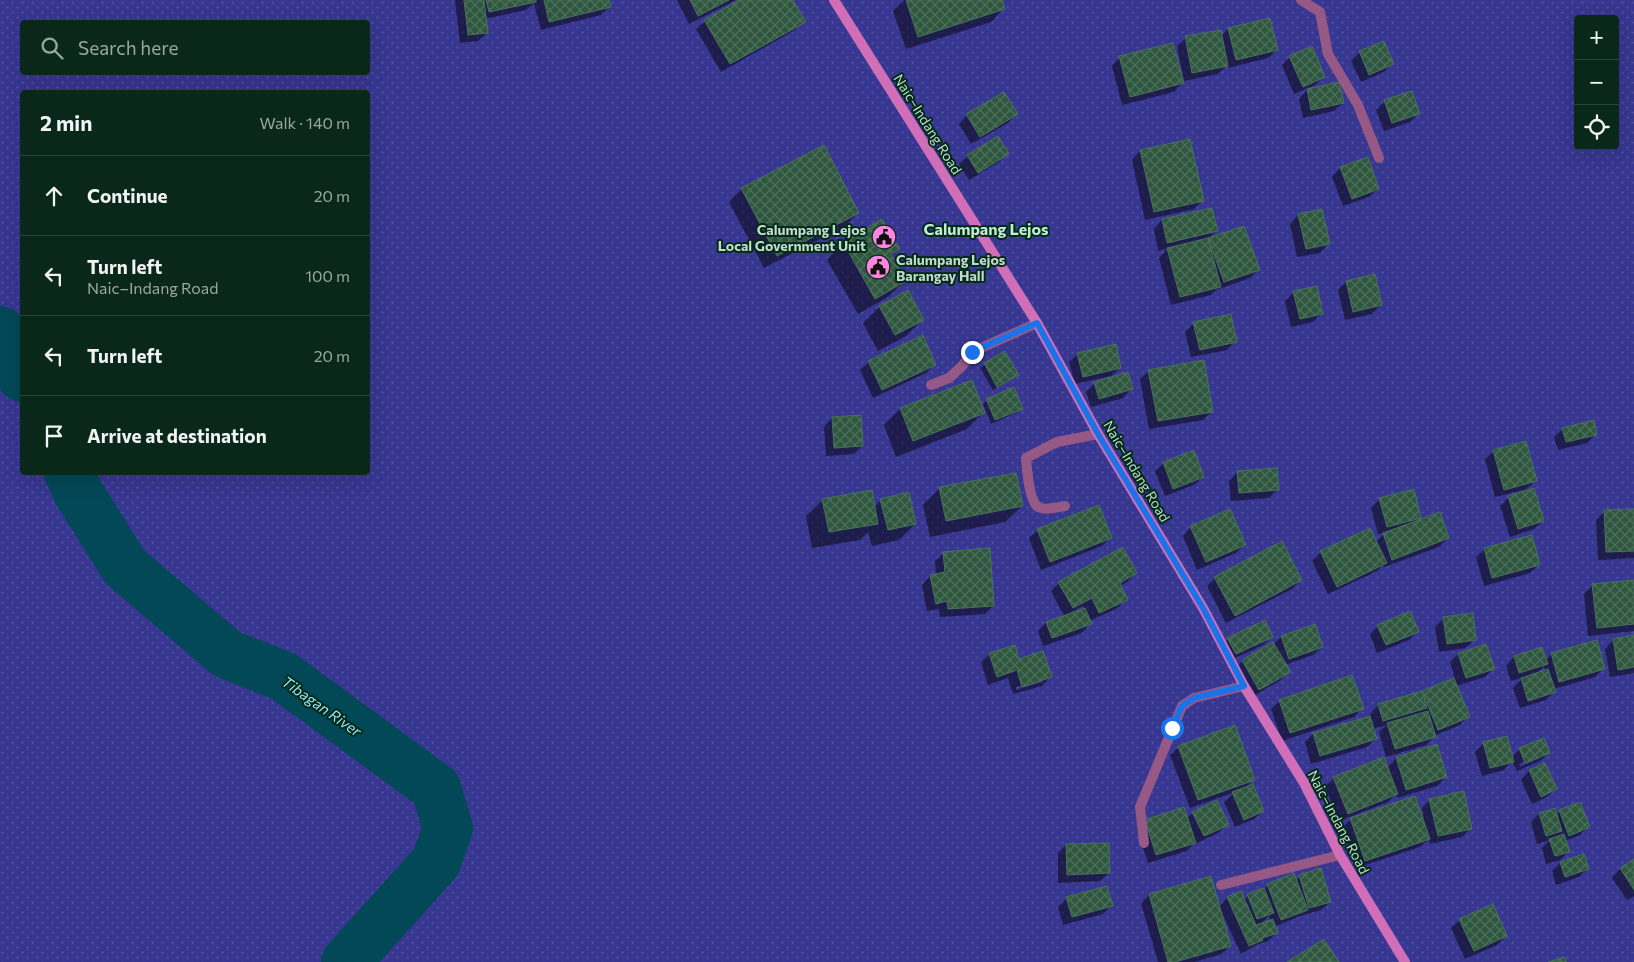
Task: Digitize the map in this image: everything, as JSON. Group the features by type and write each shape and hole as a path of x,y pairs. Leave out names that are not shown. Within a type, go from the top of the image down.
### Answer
{"main road":[{"name":"Naic–Indang Road","path":"834,0 1037,323 1098,434 1203,608 1244,686 1304,783 1340,855 1405,962"}],"street":[{"path":"1300,0 1320,12 1328,54 1358,105 1379,158"},
{"path":"931,385 949,378 962,366 972,352 1037,323"},
{"path":"1065,506 1045,508 1039,507 1033,502 1026,458 1057,442 1098,434"},
{"path":"1144,843 1140,807 1182,706 1194,698 1244,686"},
{"path":"1221,885 1340,855"}],"shaded area":[{"path":"0,0 1634,0 1634,962 0,962"}],"building":[{"path":"464,0 484,0 488,33 468,35"},
{"path":"486,0 536,0 536,2 489,12"},
{"path":"544,0 609,0 611,7 549,22"},
{"path":"690,0 729,0 698,16"},
{"path":"739,0 793,0 806,22 730,64 704,20"},
{"path":"906,0 1002,0 1005,9 918,37"},
{"path":"1270,18 1278,50 1236,60 1228,28"},
{"path":"1221,30 1228,66 1192,73 1185,36"},
{"path":"1384,41 1394,64 1369,75 1359,51"},
{"path":"1173,43 1184,83 1130,97 1119,56"},
{"path":"1312,46 1325,77 1303,87 1289,56"},
{"path":"1339,82 1344,103 1311,110 1307,89"},
{"path":"1412,91 1420,114 1392,123 1384,100"},
{"path":"1004,92 1018,114 980,137 966,114"},
{"path":"998,136 1009,154 978,173 967,155"},
{"path":"1190,139 1204,201 1154,212 1140,150"},
{"path":"824,145 859,213 777,256 741,188"},
{"path":"1368,157 1379,189 1352,199 1340,167"},
{"path":"1212,208 1218,231 1167,243 1162,219"},
{"path":"1322,209 1330,244 1306,249 1298,214"},
{"name":"Calumpang Lejos Barangay Hall","path":"882,219 900,249 891,254 906,281 875,299 843,242"},
{"path":"1244,226 1260,270 1224,282 1208,238"},
{"path":"1208,238 1221,287 1180,297 1167,248"},
{"path":"1375,274 1382,305 1353,312 1346,281"},
{"path":"1317,286 1323,314 1300,319 1293,291"},
{"path":"908,290 924,320 895,335 879,306"},
{"path":"1231,314 1237,342 1200,350 1193,322"},
{"path":"923,335 936,365 882,390 868,361"},
{"path":"1116,344 1121,368 1083,377 1077,353"},
{"path":"1005,351 1019,375 997,387 984,363"},
{"path":"1204,360 1213,412 1158,421 1148,370"},
{"path":"1128,372 1133,389 1099,399 1094,382"},
{"path":"972,380 985,413 913,441 900,408"},
{"path":"1014,387 1023,409 995,420 986,399"},
{"path":"861,415 863,446 834,448 832,417"},
{"path":"1594,420 1597,435 1566,442 1562,428"},
{"path":"1526,441 1537,481 1504,490 1493,450"},
{"path":"1194,450 1204,477 1173,489 1163,462"},
{"path":"1277,468 1279,490 1239,493 1237,471"},
{"path":"1016,473 1023,506 946,521 939,487"},
{"path":"1534,488 1544,521 1518,529 1508,496"},
{"path":"1414,489 1421,518 1387,527 1379,498"},
{"path":"872,490 878,524 829,532 822,499"},
{"path":"909,492 916,524 888,530 880,499"},
{"path":"1099,505 1112,538 1050,562 1037,529"},
{"path":"1230,509 1246,545 1206,562 1190,526"},
{"path":"1634,509 1634,551 1606,552 1604,510"},
{"path":"1440,512 1449,538 1392,560 1383,533"},
{"path":"1370,528 1387,563 1337,587 1320,551"},
{"path":"1532,535 1540,565 1492,578 1484,548"},
{"path":"1282,541 1302,580 1235,616 1214,577"},
{"path":"1123,547 1137,573 1120,583 1128,600 1099,613 1092,598 1073,608 1058,582"},
{"path":"990,548 994,606 948,609 947,601 936,604 930,575 945,572 943,552"},
{"path":"1634,580 1634,624 1597,628 1592,584"},
{"path":"1085,608 1092,624 1052,638 1046,622"},
{"path":"1410,611 1419,632 1386,645 1377,625"},
{"path":"1473,613 1476,640 1447,644 1443,617"},
{"path":"1265,620 1273,637 1236,654 1227,638"},
{"path":"1315,624 1323,647 1289,659 1281,636"},
{"path":"1634,635 1634,667 1618,670 1613,639"},
{"path":"1597,640 1605,669 1559,682 1551,653"},
{"path":"1273,642 1291,672 1259,690 1242,660"},
{"path":"1486,644 1495,669 1466,678 1458,653"},
{"path":"1015,645 1019,659 1043,651 1052,677 1022,687 1017,670 997,677 989,653"},
{"path":"1542,647 1548,664 1519,673 1514,656"},
{"path":"1548,669 1556,692 1528,701 1521,678"},
{"path":"1352,675 1364,709 1290,733 1279,700"},
{"path":"1454,678 1470,717 1438,730 1422,691"},
{"path":"1422,691 1427,708 1383,721 1378,704"},
{"path":"1428,711 1436,737 1395,749 1387,723"},
{"path":"1370,716 1377,739 1320,756 1313,733"},
{"path":"1235,725 1255,780 1198,800 1178,746"},
{"path":"1507,736 1514,762 1490,768 1483,742"},
{"path":"1544,738 1550,753 1525,763 1519,748"},
{"path":"1437,744 1447,777 1406,790 1396,757"},
{"path":"1384,757 1398,794 1348,814 1333,777"},
{"path":"1545,763 1557,789 1541,797 1529,770"},
{"path":"1253,784 1264,811 1244,820 1232,792"},
{"path":"1464,791 1472,829 1438,836 1429,799"},
{"path":"1415,796 1430,839 1365,861 1350,818"},
{"path":"1217,800 1229,825 1204,836 1192,812"},
{"path":"1580,802 1590,827 1569,836 1559,810"},
{"path":"1184,807 1196,843 1156,855 1145,820"},
{"path":"1555,808 1562,831 1546,836 1539,813"},
{"path":"1564,834 1570,852 1555,856 1549,839"},
{"path":"1109,843 1110,873 1067,875 1066,844"},
{"path":"1584,854 1589,869 1565,877 1560,862"},
{"path":"1634,859 1634,890 1620,868"},
{"path":"1321,868 1331,902 1309,908 1299,875"},
{"path":"1294,873 1308,910 1281,920 1267,884"},
{"path":"1211,876 1231,946 1175,962 1168,962 1149,894"},
{"path":"1107,886 1113,906 1072,917 1066,897"},
{"path":"1264,888 1274,913 1257,919 1247,894"},
{"path":"1241,891 1256,925 1273,919 1278,933 1262,938 1263,940 1249,946 1227,897"},
{"path":"1493,904 1507,936 1474,951 1459,919"},
{"path":"1324,939 1339,962 1287,962"},
{"path":"1565,957 1566,962 1548,962"}],"waterway":[{"name":"Tibagan River","path":"0,331 20,373"},
{"name":"Tibagan River","path":"70,475 78,492 125,567 227,654 283,676 436,788 448,828 436,862 346,962"}],"place":[{"name":"Calumpang Lejos Local Government Unit","path":"884,237"},
{"name":"Calumpang Lejos Barangay Hall","path":"878,267"}],"district":[{"name":"Calumpang Lejos","path":"986,228"}],"route":[{"path":"972,352 1037,323 1098,434 1203,608 1244,686 1194,698 1182,706 1172,728"}]}
